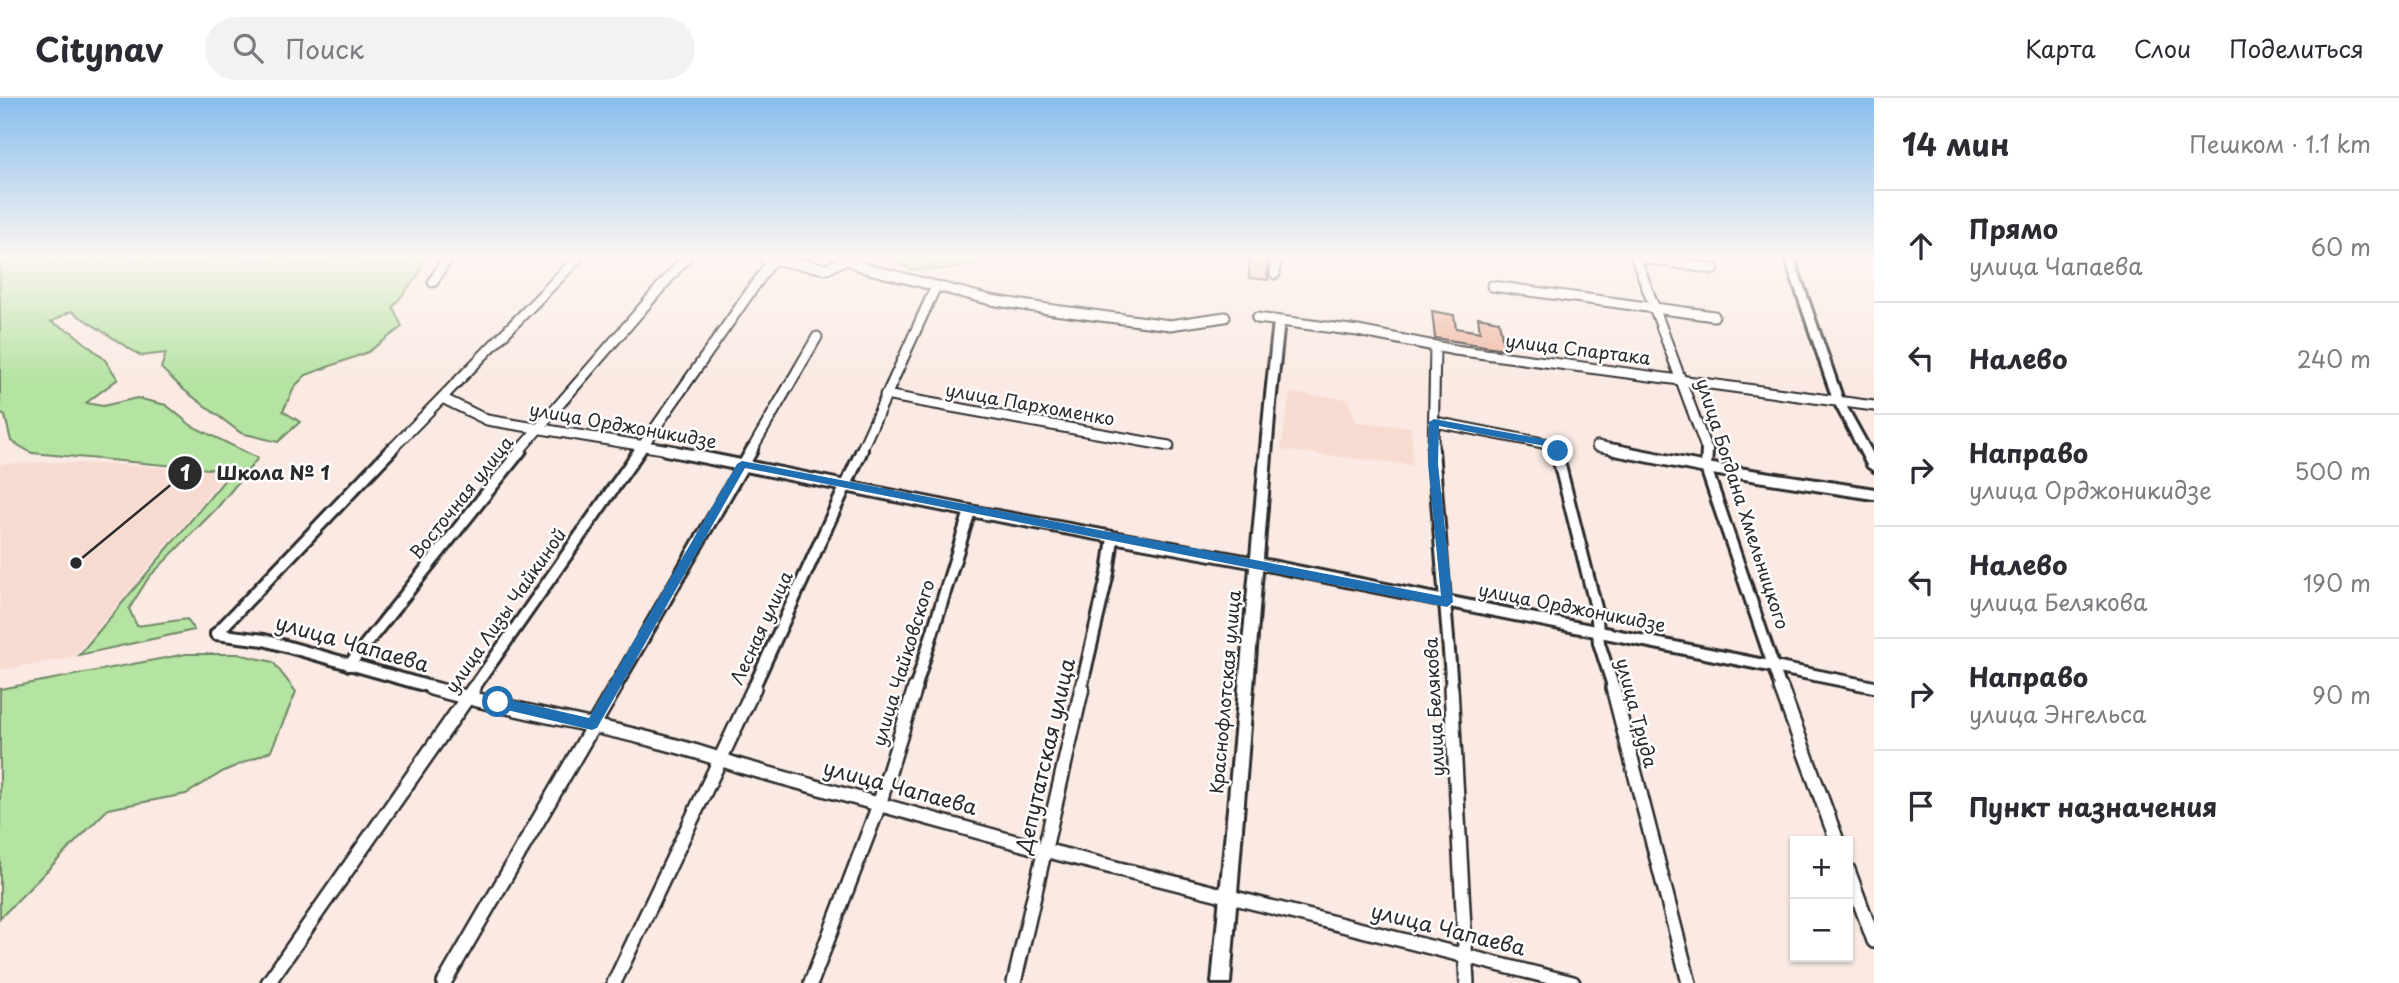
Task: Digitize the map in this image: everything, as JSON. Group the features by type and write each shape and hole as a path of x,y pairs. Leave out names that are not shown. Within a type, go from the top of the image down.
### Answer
{"street":[{"path":"442,398 538,299"},
{"name":"Восточная улица","path":"349,665 537,429 649,299"},
{"name":"улица Лизы Чайкиной","path":"268,983 469,698 743,299"},
{"name":"Лесная улица","path":"614,983 782,629 930,299"},
{"path":"993,299 1170,325 1225,317"},
{"path":"1582,299 1714,316"},
{"name":"улица Богдана Хмельницкого","path":"1651,299 1707,450 1706,468 1835,836"},
{"path":"1803,299 1838,400 1874,467"},
{"name":"улица Спартака","path":"1257,318 1358,331 1435,346 1874,405"},
{"name":"Краснофлотская улица","path":"1221,983 1279,321"},
{"path":"443,983 817,337"},
{"name":"улица Белякова","path":"1435,346 1433,464 1447,602 1463,954 1467,983"},
{"name":"улица Пархоменко","path":"885,395 1169,446"},
{"name":"улица Орджоникидзе","path":"442,398 487,420 742,464 970,511 1256,563 1874,687"},
{"name":"улица Чапаева","path":"442,398 216,634 264,640 469,698 592,724 704,753 1044,850 1573,983"},
{"name":"улица Труда","path":"1434,422 1548,444 1558,451 1597,608 1597,631 1689,983"},
{"path":"1597,446 1706,468 1874,494"},
{"name":"улица Чайковского","path":"811,983 879,805 970,511"},
{"name":"Депутатская улица","path":"1014,983 1108,573 1113,538"},
{"path":"1853,884 1874,941"}],"shaded area":[{"path":"1290,393 1348,399 1356,422 1411,427 1413,465 1281,450"},
{"path":"52,462 229,470 74,657 0,670 0,464"}],"green space":[{"path":"0,299 399,299 393,307 402,327 368,352 306,375 295,386 283,411 300,422 278,442 241,433 184,390 161,368 166,353 141,356 71,311 51,322 72,332 104,359 118,379 86,403 103,406 137,398 166,405 192,426 258,458 217,508 149,577 129,609 137,626 187,619 194,630 79,655 232,471 32,453 11,441 5,416 0,413"},
{"path":"186,654 238,654 273,662 296,692 271,751 224,771 186,794 108,809 0,918 0,689"}],"building":[{"path":"1432,311 1454,315 1456,328 1480,332 1478,317 1499,321 1504,349 1435,338"}],"place":[{"name":"Школа № 1","path":"76,563"}],"route":[{"path":"498,702 592,724 742,464 970,511 1256,563 1447,602 1433,464 1434,422 1548,444 1558,451"}]}
